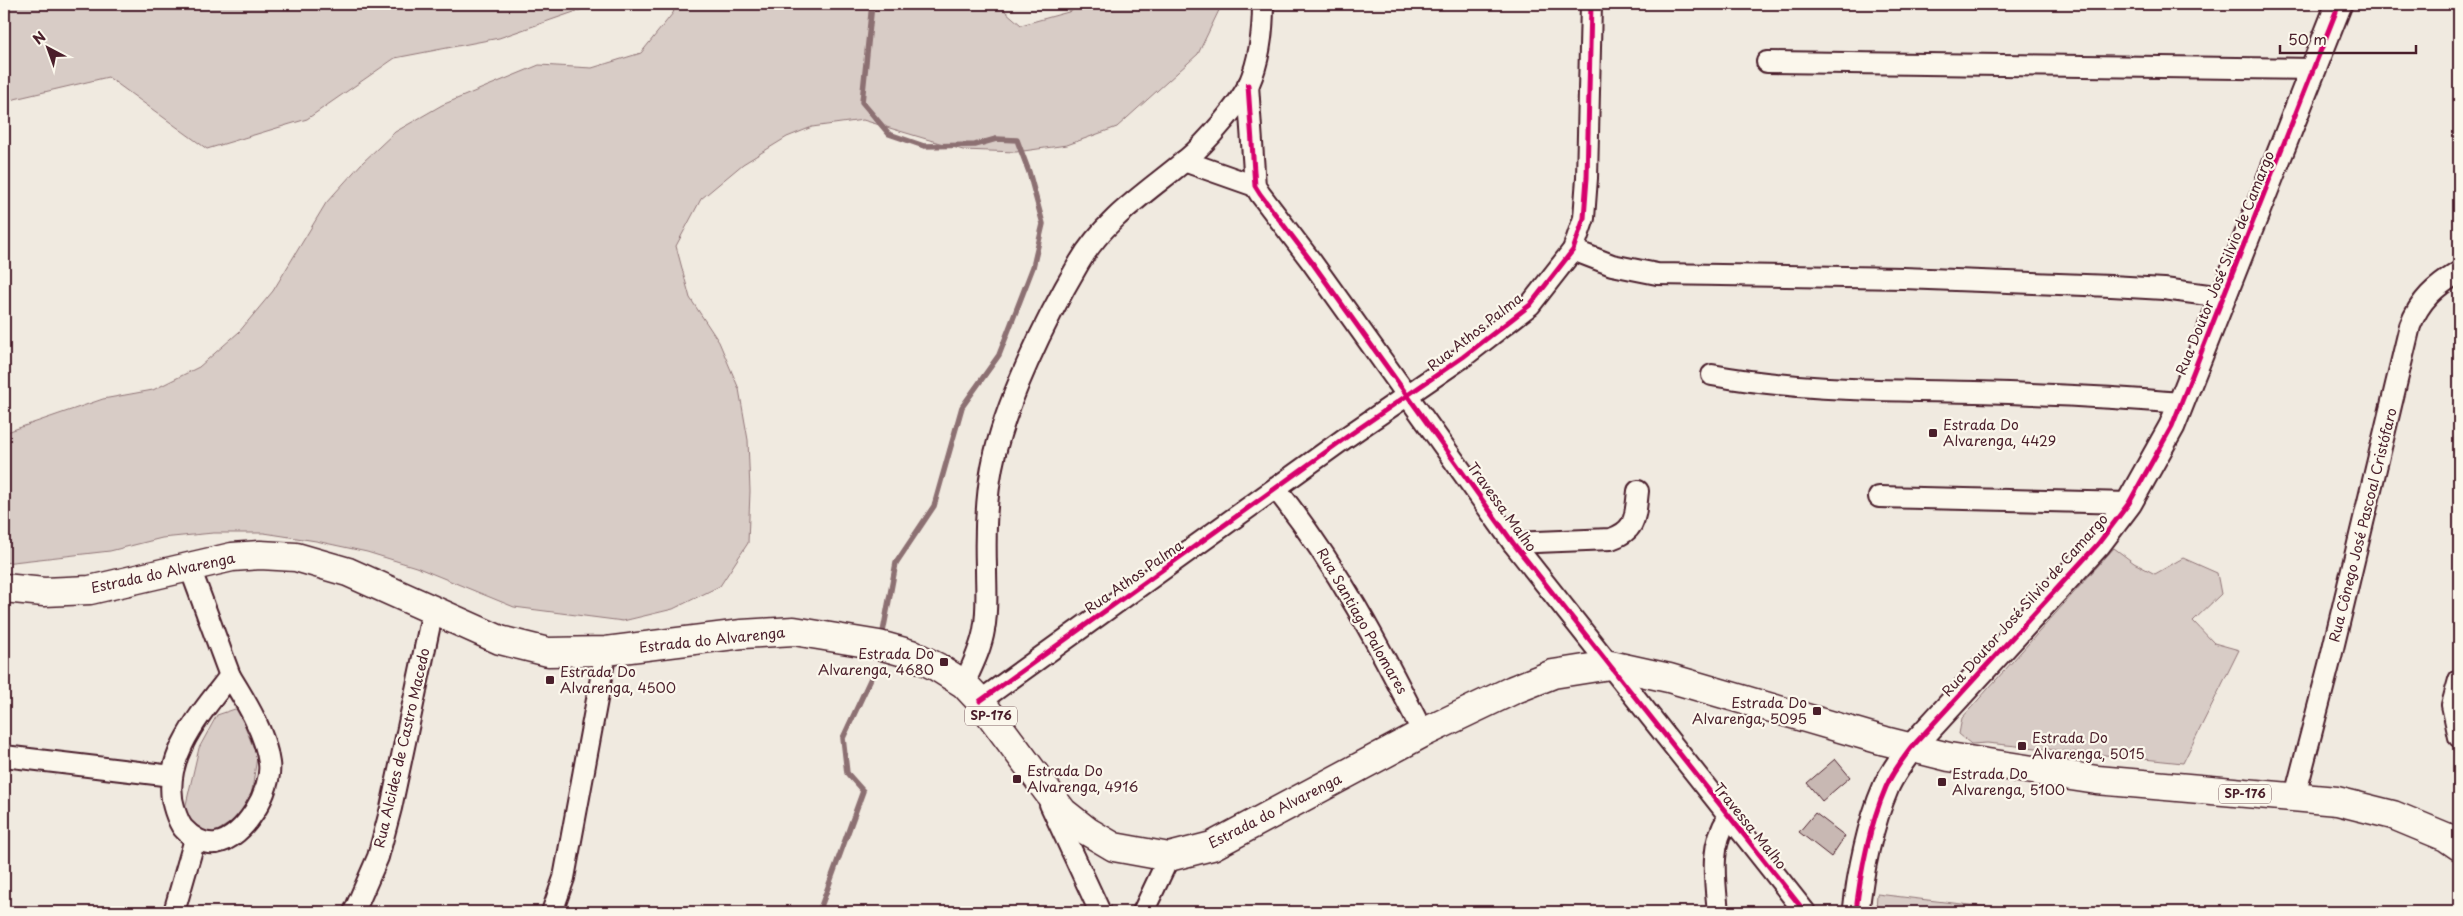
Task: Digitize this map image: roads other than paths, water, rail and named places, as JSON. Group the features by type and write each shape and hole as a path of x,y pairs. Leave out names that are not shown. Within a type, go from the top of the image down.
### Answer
{"main road":[{"name":"Estrada do Alvarenga","path":"4,588 44,592 90,590 189,565 232,557 260,555 296,557 348,572 500,640 548,652 606,651 742,634 794,631 863,642 911,654 937,667 972,693 1063,812 1087,831 1114,848 1169,858 1212,846 1423,733 1513,690 1553,674 1610,665 1678,681 1911,748 1949,757 2097,780 2213,792 2294,796 2337,801 2393,815 2446,837 2459,846"}],"street":[{"path":"972,693 979,650 985,629 986,549 992,467 1008,411 1052,312 1080,261 1111,222 1149,188 1184,161 1223,120 1248,85 1263,32 1263,4"},
{"name":"Rua Athos Palma","path":"972,693 1277,490 1348,436 1408,397 1512,321 1536,298 1573,250 1584,218 1587,178 1591,4"},
{"name":"Rua Doutor José Silvio de Camargo","path":"1856,912 1867,849 1886,787 1911,748 2098,544 2129,503 2153,463 2181,402 2315,69 2339,4"},
{"path":"1767,62 2315,69"},
{"path":"1184,161 1255,186 1248,85"},
{"name":"Travessa Malho","path":"1255,186 1513,543 1728,818 1805,912"},
{"path":"1573,250 1612,265 1643,273 1903,278 2101,285 2164,289 2223,297"},
{"name":"Rua Cônego José Pascoal Cristófaro","path":"2294,796 2329,664 2361,524 2410,326 2425,297 2436,287 2459,272"},
{"path":"1712,375 1744,381 1846,388 2052,394 2181,402"},
{"name":"Rua Santiago Palomares","path":"1277,490 1309,530 1336,570 1388,663 1423,733"},
{"path":"1513,543 1611,538 1621,535 1632,526 1635,518 1638,491"},
{"path":"1879,497 2129,503"},
{"path":"189,565 230,676 245,700 263,742 269,763 268,780 260,803 250,819 234,833 216,843 195,839 183,829 173,806 172,776 188,735 230,676"},
{"name":"Rua Alcides de Castro Macedo","path":"354,912 378,857 391,808 432,610"},
{"path":"552,912 564,878 606,651"},
{"path":"2459,680 2452,706 2459,737"},
{"path":"4,756 172,776"},
{"path":"1043,788 1100,912"},
{"path":"1718,912 1714,868 1719,831 1728,818"},
{"path":"174,912 195,839"},
{"path":"1143,912 1169,858"}],"waterway":[{"path":"872,4 862,102 889,134 924,146 975,145 996,139 1017,140 1029,172 1043,224 1033,267 999,355 962,407 934,506 896,563 883,632"},
{"path":"819,912 863,791 847,773 843,738 871,678"}],"place":[{"name":"Estrada Do Alvarenga, 4429","path":"1933,433"},
{"name":"Estrada Do Alvarenga, 4680","path":"944,662"},
{"name":"Estrada Do Alvarenga, 4500","path":"550,680"},
{"name":"Estrada Do Alvarenga, 5095","path":"1817,711"},
{"name":"Estrada Do Alvarenga, 5015","path":"2022,746"},
{"name":"Estrada Do Alvarenga, 4916","path":"1017,779"},
{"name":"Estrada Do Alvarenga, 5100","path":"1942,782"}]}
